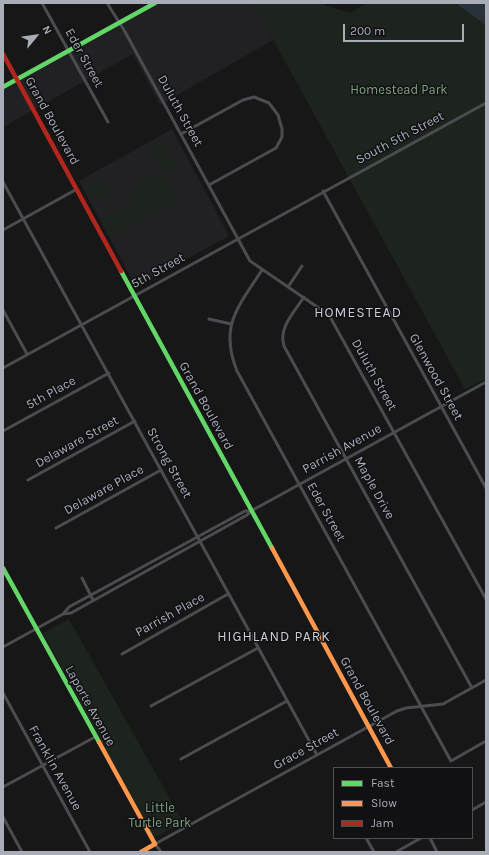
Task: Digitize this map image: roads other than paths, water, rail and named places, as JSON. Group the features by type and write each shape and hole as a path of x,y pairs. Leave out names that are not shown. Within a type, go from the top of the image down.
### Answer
{"street":[{"name":"Eder Street","path":"42,3 108,122"},
{"name":"Duluth Street","path":"107,3 250,261 329,315 486,598"},
{"path":"3,87 155,3"},
{"name":"Grand Boulevard","path":"3,54 390,767"},
{"path":"180,134 249,98 262,99 269,103 278,115 282,129 282,137 276,148 209,185"},
{"name":"South 5th Street","path":"323,191 486,103"},
{"name":"Strong Street","path":"3,182 80,325 85,329 317,755"},
{"path":"3,230 77,189"},
{"name":"5th Street","path":"3,368 323,191"},
{"name":"Glenwood Street","path":"323,191 486,488"},
{"path":"288,287 302,266"},
{"name":"Eder Street","path":"262,270 242,301 231,324 231,356 237,371 451,761 486,741"},
{"name":"Maple Drive","path":"304,298 284,327 283,342 472,688"},
{"path":"3,310 27,354"},
{"path":"209,319 231,324"},
{"name":"5th Place","path":"3,431 109,373"},
{"name":"Parrish Avenue","path":"3,647 200,542 299,484 486,382"},
{"name":"Delaware Street","path":"28,480 135,421"},
{"name":"Delaware Place","path":"56,528 161,470"},
{"name":"Parrish Avenue","path":"63,614 69,608 91,595 245,510 251,511"},
{"name":"Laporte Avenue","path":"3,568 95,737 155,844 161,852"},
{"path":"82,578 93,600"},
{"name":"Parrish Place","path":"122,654 228,594"},
{"path":"151,706 258,648"},
{"name":"Grace Street","path":"141,852 397,711 406,708 443,704 486,680"},
{"name":"Franklin Avenue","path":"3,693 90,852"},
{"path":"181,759 287,702"},
{"path":"3,787 95,737"},
{"path":"473,809 486,802"},
{"path":"3,817 22,852"},
{"path":"367,839 374,852"},
{"path":"396,852 419,839"},
{"path":"430,839 437,852"}],"district":[{"name":"HOMESTEAD","path":"358,313"},
{"name":"HIGHLAND PARK","path":"274,637"}],"park label":[{"name":"Homestead Park","path":"399,90"},
{"name":"Little Turtle Park","path":"160,816"}]}
